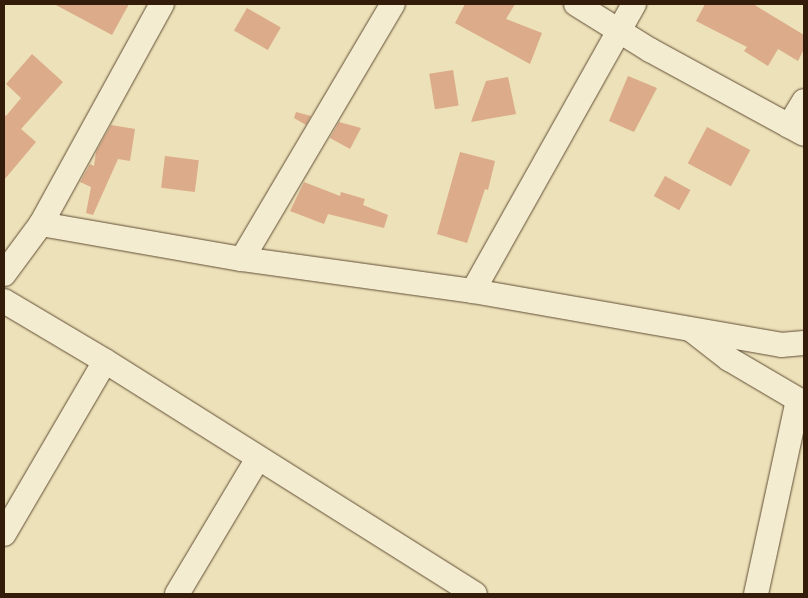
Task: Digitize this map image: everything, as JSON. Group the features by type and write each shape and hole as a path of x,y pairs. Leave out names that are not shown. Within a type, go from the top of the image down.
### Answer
{"street":[{"path":"4,274 41,224 162,4"},
{"path":"242,259 393,4"},
{"path":"576,4 619,31 797,130 804,101"},
{"path":"473,292 634,4"},
{"path":"41,224 242,259 473,292 781,345 804,343"},
{"path":"4,302 105,361 258,458 464,593"},
{"path":"690,329 729,359 801,402 756,594"},
{"path":"4,534 105,361"},
{"path":"177,594 258,458"}],"building":[{"path":"54,4 129,4 112,35"},
{"path":"465,4 515,4 506,19 542,33 530,64 455,23"},
{"path":"705,4 753,4 804,35 804,49 798,61 778,49 768,66 744,51 747,47 696,21"},
{"path":"247,8 281,27 268,50 234,31"},
{"path":"32,54 63,82 21,129 36,142 4,180 4,114 6,116 21,98 6,84"},
{"path":"453,70 459,106 435,109 429,74"},
{"path":"628,76 657,88 634,132 609,121"},
{"path":"508,77 516,114 471,122 486,81"},
{"path":"296,112 311,116 306,125 294,118"},
{"path":"339,122 361,128 350,149 330,138"},
{"path":"111,125 135,129 130,161 118,159 93,215 86,213 91,187 80,182 90,164 94,166 96,152"},
{"path":"707,127 750,150 731,186 688,163"},
{"path":"460,152 495,161 488,190 485,189 467,243 437,234"},
{"path":"165,156 199,160 195,192 161,188"},
{"path":"665,176 690,190 679,210 654,196"},
{"path":"304,182 340,196 341,192 365,199 363,205 388,215 384,228 328,214 324,224 290,211"}]}
